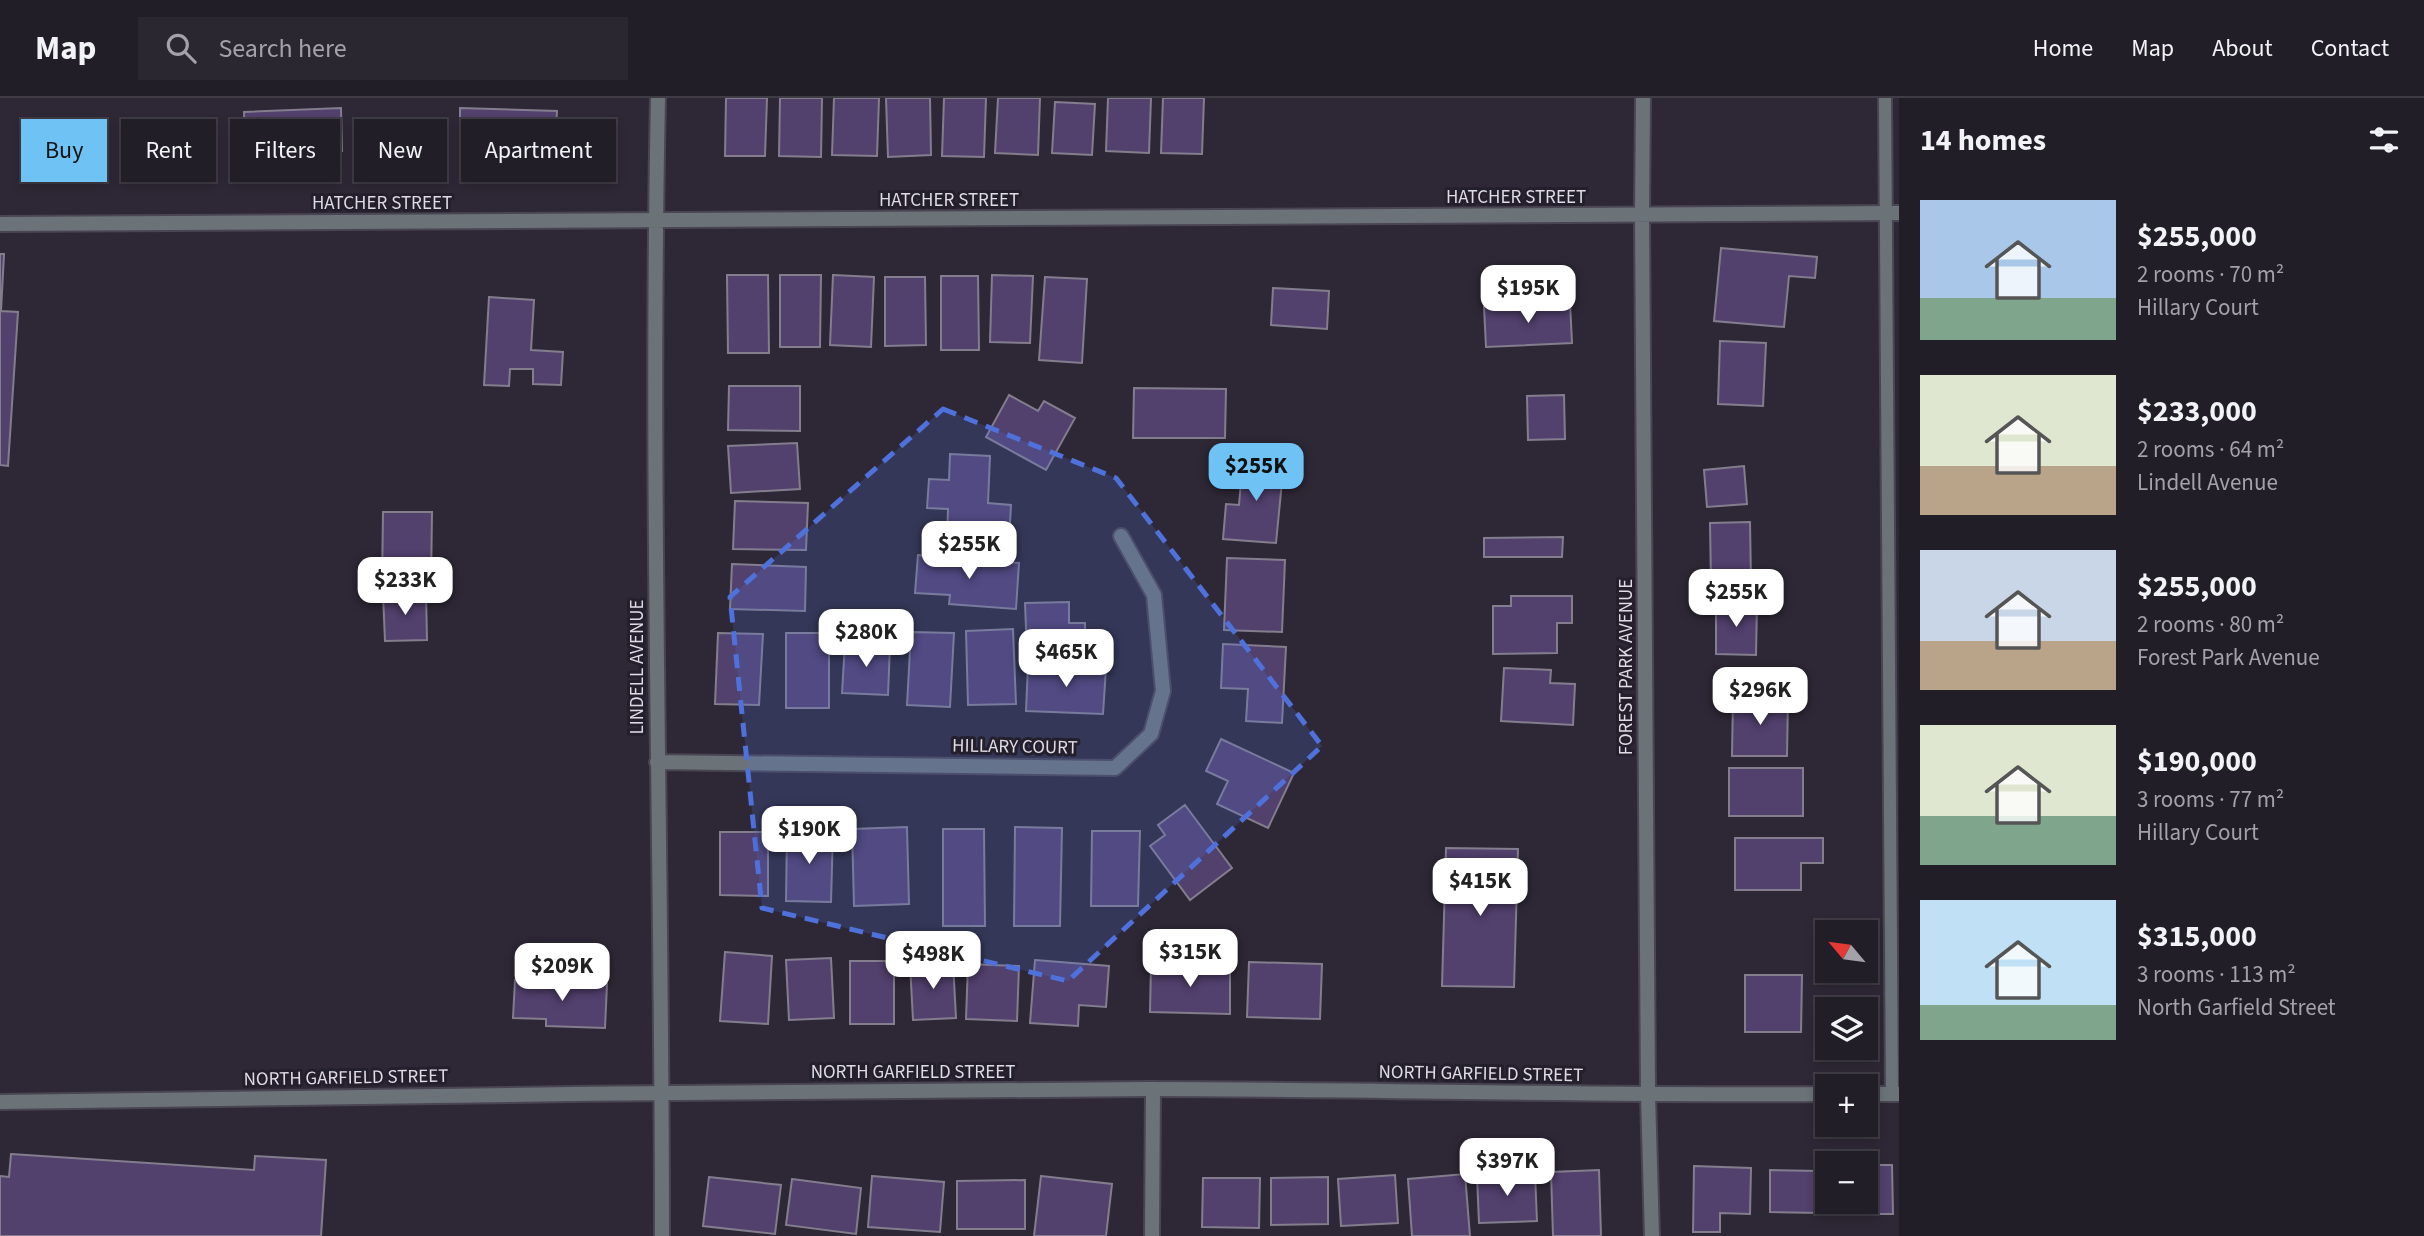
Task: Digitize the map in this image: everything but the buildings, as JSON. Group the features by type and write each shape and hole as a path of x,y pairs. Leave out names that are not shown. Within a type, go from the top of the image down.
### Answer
{"street":[{"name":"LINDELL AVENUE","path":"658,98 657,762 662,1236"},
{"name":"FOREST PARK AVENUE","path":"1643,98 1648,1095 1652,1236"},
{"name":"HATCHER STREET","path":"0,224 1892,214"},
{"name":"HILLARY COURT","path":"657,762 1115,768 1151,734 1163,691 1154,595 1121,536"},
{"path":"1152,1236 1153,1089"},
{"name":"NORTH GARFIELD STREET","path":"0,1102 1153,1089 1648,1095 1815,1094"},
{"path":"1878,1094 1896,1094"}],"lane":[{"path":"1885,98 1892,214 1896,1094"}],"highlighted area":[{"path":"943,409 1116,478 1322,746 1068,981 762,908 730,597"}]}
